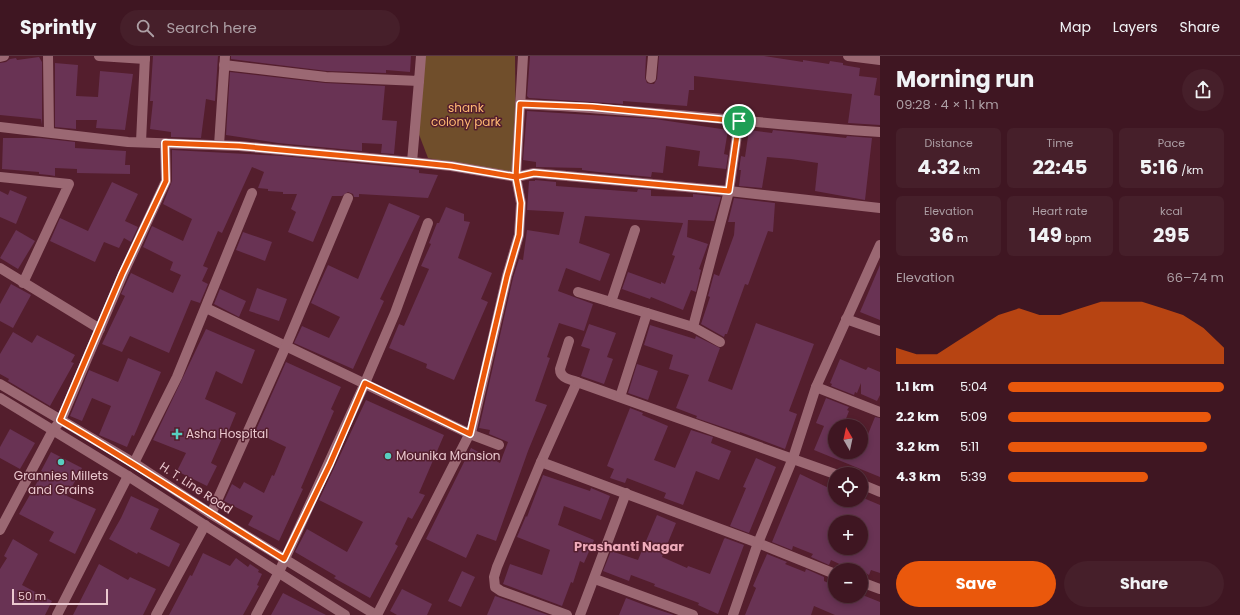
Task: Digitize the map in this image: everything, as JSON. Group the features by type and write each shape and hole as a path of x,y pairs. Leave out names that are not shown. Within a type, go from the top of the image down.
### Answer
{"street":[{"path":"0,57 4,56"},
{"path":"48,56 49,132"},
{"path":"99,56 145,57 141,142"},
{"path":"412,162 421,56"},
{"path":"377,615 470,434 507,276 519,235 521,203 516,177 523,56"},
{"path":"651,78 653,56"},
{"path":"848,56 880,59"},
{"path":"219,145 225,61 326,77 419,81"},
{"path":"520,104 592,107 739,121 880,132"},
{"path":"693,327 729,191 739,121"},
{"path":"0,127 141,142 219,145 412,162 451,166 516,177 534,173 729,191 880,208"},
{"path":"0,530 4,512 60,420 100,329 122,274 166,181 165,143"},
{"path":"0,178 69,184 23,283"},
{"path":"134,463 177,377 252,194"},
{"path":"211,514 286,346 348,198"},
{"path":"256,615 279,572 330,464 395,313 428,222"},
{"path":"611,302 635,230"},
{"path":"733,615 758,543 793,458 816,387 846,319 879,251"},
{"path":"0,268 100,329"},
{"path":"578,292 693,327 720,342"},
{"path":"206,308 470,434 499,445"},
{"path":"620,397 647,313"},
{"path":"846,319 880,331"},
{"path":"569,341 560,374 562,377 828,471"},
{"path":"567,615 501,591 495,587 494,577 496,567 577,382"},
{"name":"H. T. Line Road","path":"0,384 134,463 211,514 377,615"},
{"path":"816,387 880,412"},
{"path":"0,398 128,476 345,615"},
{"path":"541,462 758,543 828,571"},
{"path":"57,615 128,476"},
{"path":"868,487 880,492"},
{"path":"580,615 595,579 626,493"},
{"path":"156,615 205,525"},
{"path":"595,579 693,615"},
{"path":"868,585 880,589"}],"green space":[{"name":"shank colony park","path":"421,56 515,56 516,177 428,158 415,124"}],"building":[{"path":"153,56 218,56 215,101 206,99 201,138 171,137 171,132 150,129 153,101 150,101"},
{"path":"231,56 411,56 410,72 386,70 386,73 327,71 231,59"},
{"path":"530,56 646,56 645,78 647,83 651,84 654,84 657,79 659,56 764,56 803,62 803,60 829,64 830,61 843,63 843,65 860,68 859,76 877,78 874,95 880,96 880,125 848,123 852,94 694,76 694,90 689,90 687,106 623,101 623,104 529,98 527,96"},
{"path":"39,57 42,62 42,125 41,119 0,115 0,63 16,58 17,60"},
{"path":"55,63 78,65 76,96 98,97 100,71 133,74 125,130 96,128 97,120 76,120 76,129 55,127"},
{"path":"230,72 325,83 385,86 382,120 397,121 394,154 381,153 382,144 362,143 362,151 278,143 226,135"},
{"path":"527,111 655,119 728,130 724,154 728,155 726,169 698,166 700,151 666,146 663,173 652,172 651,177 582,170 582,168 536,167 536,162 523,160"},
{"path":"749,130 772,133 773,130 846,138 847,136 872,138 865,200 815,191 818,163 791,159 767,157 762,188 739,186 741,156 745,157"},
{"path":"3,138 40,138 75,142 75,148 126,151 125,165 130,165 130,174 77,173 77,169 55,168 55,176 39,174 39,172 2,169"},
{"path":"172,150 282,156 405,168 419,170 419,173 438,175 428,198 359,194 359,197 354,197 353,194 348,192 342,196 332,196 313,242 288,232 296,212 291,209 297,194 283,194 283,192 268,191 268,189 258,188 264,172 252,167 222,233 218,231 203,266 208,268 202,281 208,284 200,303 191,300 169,353 130,336 122,352 102,344 125,296 121,294 131,273 173,293 181,275 170,270 173,262 143,247 152,226 183,241 192,219 163,204 172,181"},
{"path":"535,180 556,182 556,186 637,192 638,189 651,190 651,196 693,197 693,194 721,197 714,221 688,220 687,237 708,244 699,269 701,270 696,292 691,290 683,310 651,297 650,299 622,289 628,272 661,284 661,282 665,284 675,256 672,255 683,223 585,216 579,243 610,254 600,281 566,268 558,291 593,304 584,331 559,323 547,357 550,358 535,401 547,405 528,451 496,541 477,534 466,558 426,539 471,448 500,463 508,442 489,434 490,430 479,428 513,278 519,259 523,260 527,230 559,235 564,212 527,210 529,181"},
{"path":"112,182 138,194 125,221 138,227 131,242 124,238 119,248 104,242 95,262 50,241 60,218 88,231"},
{"path":"10,190 27,197 16,224 0,217 0,191 8,195"},
{"path":"734,198 775,203 773,232 768,231 748,285 745,284 727,334 725,334 724,337 701,324 710,297 708,296 714,274 719,276 734,235 735,222 728,222"},
{"path":"389,203 420,216 380,299 384,301 353,369 294,343 302,326 329,338 340,317 311,303 319,285 328,265 358,279"},
{"path":"446,207 464,214 464,221 470,222 458,258 492,273 481,299 488,302 454,380 426,368 427,364 389,348 399,324 404,326 429,269 421,266 431,244 429,243 437,223 439,223"},
{"path":"16,230 35,241 18,269 0,258"},
{"path":"243,232 272,242 265,261 236,250"},
{"path":"880,265 880,320 860,312"},
{"path":"11,284 31,295 13,328 0,321 0,304"},
{"path":"257,288 287,299 279,321 249,311"},
{"path":"220,289 246,301 239,317 214,304"},
{"path":"756,323 814,344 789,411 797,414 785,449 740,432 696,418 697,416 676,408 689,375 669,369 673,355 644,345 650,325 695,339 696,336 720,348 708,381 732,390"},
{"path":"589,324 616,333 607,357 613,359 604,384 581,376 590,349 581,346"},
{"path":"206,329 255,350 242,384 216,371 205,399 236,413 229,430 226,429 211,463 217,466 207,486 177,471 186,453 153,440"},
{"path":"13,332 32,343 37,335 75,355 71,362 74,363 50,406 8,381 9,379 0,374 0,354"},
{"path":"128,358 161,372 134,436 132,435 127,447 99,435 111,406 92,398 82,421 70,416 89,370 118,382"},
{"path":"840,359 866,370 868,367 880,372 880,395 877,401 861,394 861,383 857,393 855,392 854,395 831,386 832,384 830,383"},
{"path":"286,362 341,387 331,409 334,411 301,488 303,489 279,541 248,525 253,516 224,501 232,484 240,489 244,482 264,493 272,475 274,476 286,447 255,432"},
{"path":"637,364 658,371 648,400 628,393"},
{"path":"826,398 849,407 846,419 828,419 828,456 814,450 824,426 816,423"},
{"path":"366,400 444,435 419,493 425,495 412,519 408,517 395,544 398,546 370,598 334,578 336,576 295,552 307,529 347,552 363,522 319,500"},
{"path":"630,408 668,426 654,460 675,468 691,430 713,437 711,443 731,451 719,480 696,471 683,505 664,498 666,493 627,478 625,483 610,478 614,469 607,466"},
{"path":"875,417 880,418 880,477 868,472 868,467 856,467 836,459 868,459 868,434"},
{"path":"10,429 35,443 20,469 0,458 0,447"},
{"path":"51,452 82,468 67,496 96,509 75,554 49,541 54,532 19,514 43,472 41,471"},
{"path":"756,458 776,467 749,533 730,526 746,488 743,487"},
{"path":"800,474 828,488 828,507 868,507 868,500 880,505 880,573 871,570 868,574 868,563 837,563 831,560 828,565 811,557 813,554 793,546 792,550 772,542"},
{"path":"543,475 590,491 591,488 610,496 601,520 564,506 558,525 594,540 584,563 580,561 573,583 571,582 562,606 503,584 510,564 542,575 550,550 517,537 526,516 527,517"},
{"path":"131,496 159,509 150,529 180,544 169,567 138,552 137,554 109,539"},
{"path":"657,515 676,523 662,557 687,568 688,566 710,574 725,538 744,545 718,614 698,605 699,603 654,586 655,584 631,575 629,581 603,571 611,551 638,560"},
{"path":"13,539 38,554 22,585 52,601 45,615 0,615 0,569 7,558 4,556"},
{"path":"203,553 230,566 236,558 248,567 250,564 262,574 257,585 259,586 243,615 169,615 190,575 192,576"},
{"path":"767,554 787,562 785,564 805,572 806,569 824,577 824,581 828,583 828,603 868,603 868,597 880,602 880,615 835,615 814,606 811,615 745,615 756,588 753,586"},
{"path":"99,564 128,580 130,577 156,589 143,615 73,615"},
{"path":"462,571 475,577 461,607 448,601"},
{"path":"402,589 432,604 427,615 397,615 390,611"},
{"path":"283,593 326,615 271,615"},
{"path":"495,596 498,597 548,615 487,615"},
{"path":"626,598 647,606 674,615 619,615"}],"place":[{"name":"Asha Hospital","path":"177,434"},
{"name":"Mounika Mansion","path":"388,456"},
{"name":"Grannies Millets and Grains","path":"61,462"}],"district":[{"name":"Prashanti Nagar","path":"629,546"}],"route":[{"path":"739,121 592,107 520,104 516,177 521,203 519,235 507,276 470,434 365,383 330,464 284,559 211,514 134,463 60,420 100,329 122,274 166,181 165,143 239,146 412,162 451,166 516,177 534,173 729,191 739,121"}]}
